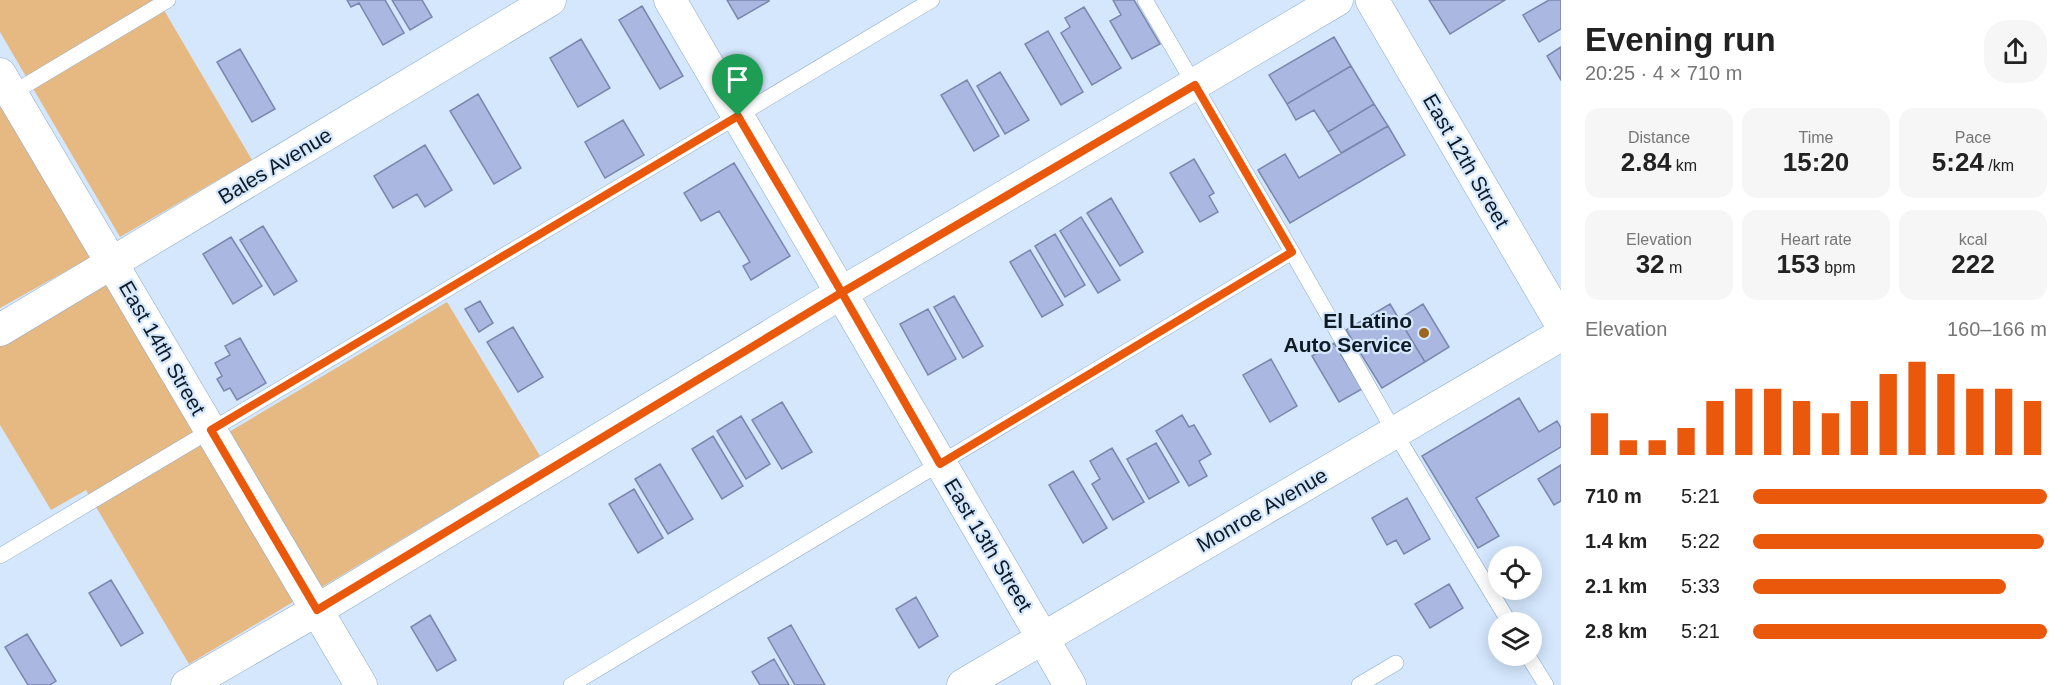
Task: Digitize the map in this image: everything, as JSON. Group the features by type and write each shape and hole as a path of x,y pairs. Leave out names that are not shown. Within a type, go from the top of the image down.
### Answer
{"street":[{"name":"Bales Avenue","path":"0,330 550,0"},
{"name":"East 13th Street","path":"670,0 1070,685"},
{"path":"187,685 317,610 841,293 1337,0"},
{"name":"East 12th Street","path":"1372,0 1561,323"},
{"name":"East 14th Street","path":"6,84 361,685"},
{"name":"Monroe Avenue","path":"963,685 1561,335"}],"lane":[{"path":"6,84 168,0"},
{"path":"0,556 932,0"},
{"path":"1145,0 1395,433 1503,612"},
{"path":"571,685 1292,252"},
{"path":"1359,685 1396,663"},
{"path":"1534,666 1546,685"}],"shaded area":[{"path":"0,0 158,0 252,160 120,237 0,32"},
{"path":"0,103 93,256 0,308"},
{"path":"109,279 298,599 189,664 86,490 51,510 0,425 0,343"},
{"path":"447,302 540,456 322,587 229,432"}],"building":[{"path":"347,0 385,0 404,33 383,45 359,3 351,7"},
{"path":"392,0 422,0 432,17 410,30"},
{"path":"727,0 769,0 769,1 738,19"},
{"path":"1113,0 1134,0 1160,44 1132,59 1110,21 1121,15"},
{"path":"1429,0 1505,0 1450,34"},
{"path":"1549,0 1561,0 1561,29 1539,42 1523,15"},
{"path":"642,6 683,76 660,89 619,20"},
{"path":"1084,7 1121,68 1092,85 1061,33 1070,27 1065,18"},
{"path":"1048,31 1083,92 1061,105 1025,44"},
{"path":"1334,37 1351,66 1287,104 1269,75"},
{"path":"581,39 610,88 578,107 550,58"},
{"path":"1561,47 1561,80 1547,56"},
{"path":"240,49 275,109 252,122 217,62"},
{"path":"1351,66 1374,104 1328,132 1314,110 1296,120 1287,104"},
{"path":"1000,72 1029,120 1005,134 977,86"},
{"path":"967,80 999,136 974,151 941,95"},
{"path":"478,94 521,168 494,184 450,111"},
{"path":"1374,104 1388,126 1341,153 1328,132"},
{"path":"623,120 644,155 605,178 585,142"},
{"path":"1388,126 1405,155 1290,223 1258,170 1285,154 1299,178"},
{"path":"425,145 452,190 425,207 417,194 393,208 374,176"},
{"path":"1194,159 1214,193 1209,196 1218,212 1200,222 1170,173"},
{"path":"734,163 790,256 751,280 743,266 750,262 719,211 701,221 684,193"},
{"path":"1111,198 1143,252 1120,266 1087,213"},
{"path":"1081,217 1120,280 1098,293 1060,231"},
{"path":"263,226 297,281 274,295 240,240"},
{"path":"1055,234 1085,285 1065,297 1035,246"},
{"path":"231,237 262,286 233,304 203,254"},
{"path":"1030,250 1063,305 1042,317 1010,262"},
{"path":"954,296 983,346 963,358 934,307"},
{"path":"480,301 493,323 479,332 465,309"},
{"path":"1390,304 1425,362 1382,388 1346,330"},
{"name":"El Latino Auto Service","path":"1423,304 1449,347 1425,362 1399,319"},
{"path":"928,309 956,359 928,375 900,324"},
{"path":"513,327 543,377 518,392 487,342"},
{"path":"240,338 266,383 237,400 230,388 224,391 217,379 222,376 215,363 230,355 225,346"},
{"path":"1334,343 1362,389 1339,402 1312,356"},
{"path":"1271,359 1297,406 1270,422 1243,375"},
{"path":"1519,398 1539,432 1557,421 1561,428 1561,447 1476,498 1499,536 1478,548 1422,456"},
{"path":"782,402 812,452 782,469 752,420"},
{"path":"1182,415 1189,427 1194,425 1211,454 1199,461 1207,476 1189,486 1156,431"},
{"path":"741,416 770,464 746,479 717,431"},
{"path":"713,436 743,486 722,499 692,449"},
{"path":"1156,443 1179,482 1149,499 1127,459"},
{"path":"1112,448 1144,502 1113,520 1092,484 1100,479 1090,461"},
{"path":"660,464 693,519 668,534 635,479"},
{"path":"1561,465 1561,501 1554,505 1538,479"},
{"path":"1073,471 1107,528 1083,543 1049,485"},
{"path":"634,489 663,538 638,553 609,504"},
{"path":"1407,498 1430,539 1404,554 1396,540 1387,545 1372,518"},
{"path":"111,580 143,633 121,646 89,593"},
{"path":"1449,584 1463,608 1430,628 1415,604"},
{"path":"916,597 938,636 919,648 896,609"},
{"path":"430,615 456,660 437,671 411,627"},
{"path":"791,625 825,685 795,685 768,638"},
{"path":"27,634 56,681 50,685 28,685 5,647"},
{"path":"774,659 789,685 760,685 752,672"}],"place":[{"name":"El Latino Auto Service","path":"1424,333"}],"route":[{"path":"738,116 211,430 317,610 841,293 1195,85 1292,252 940,464 853,312 841,293 738,116"}]}
